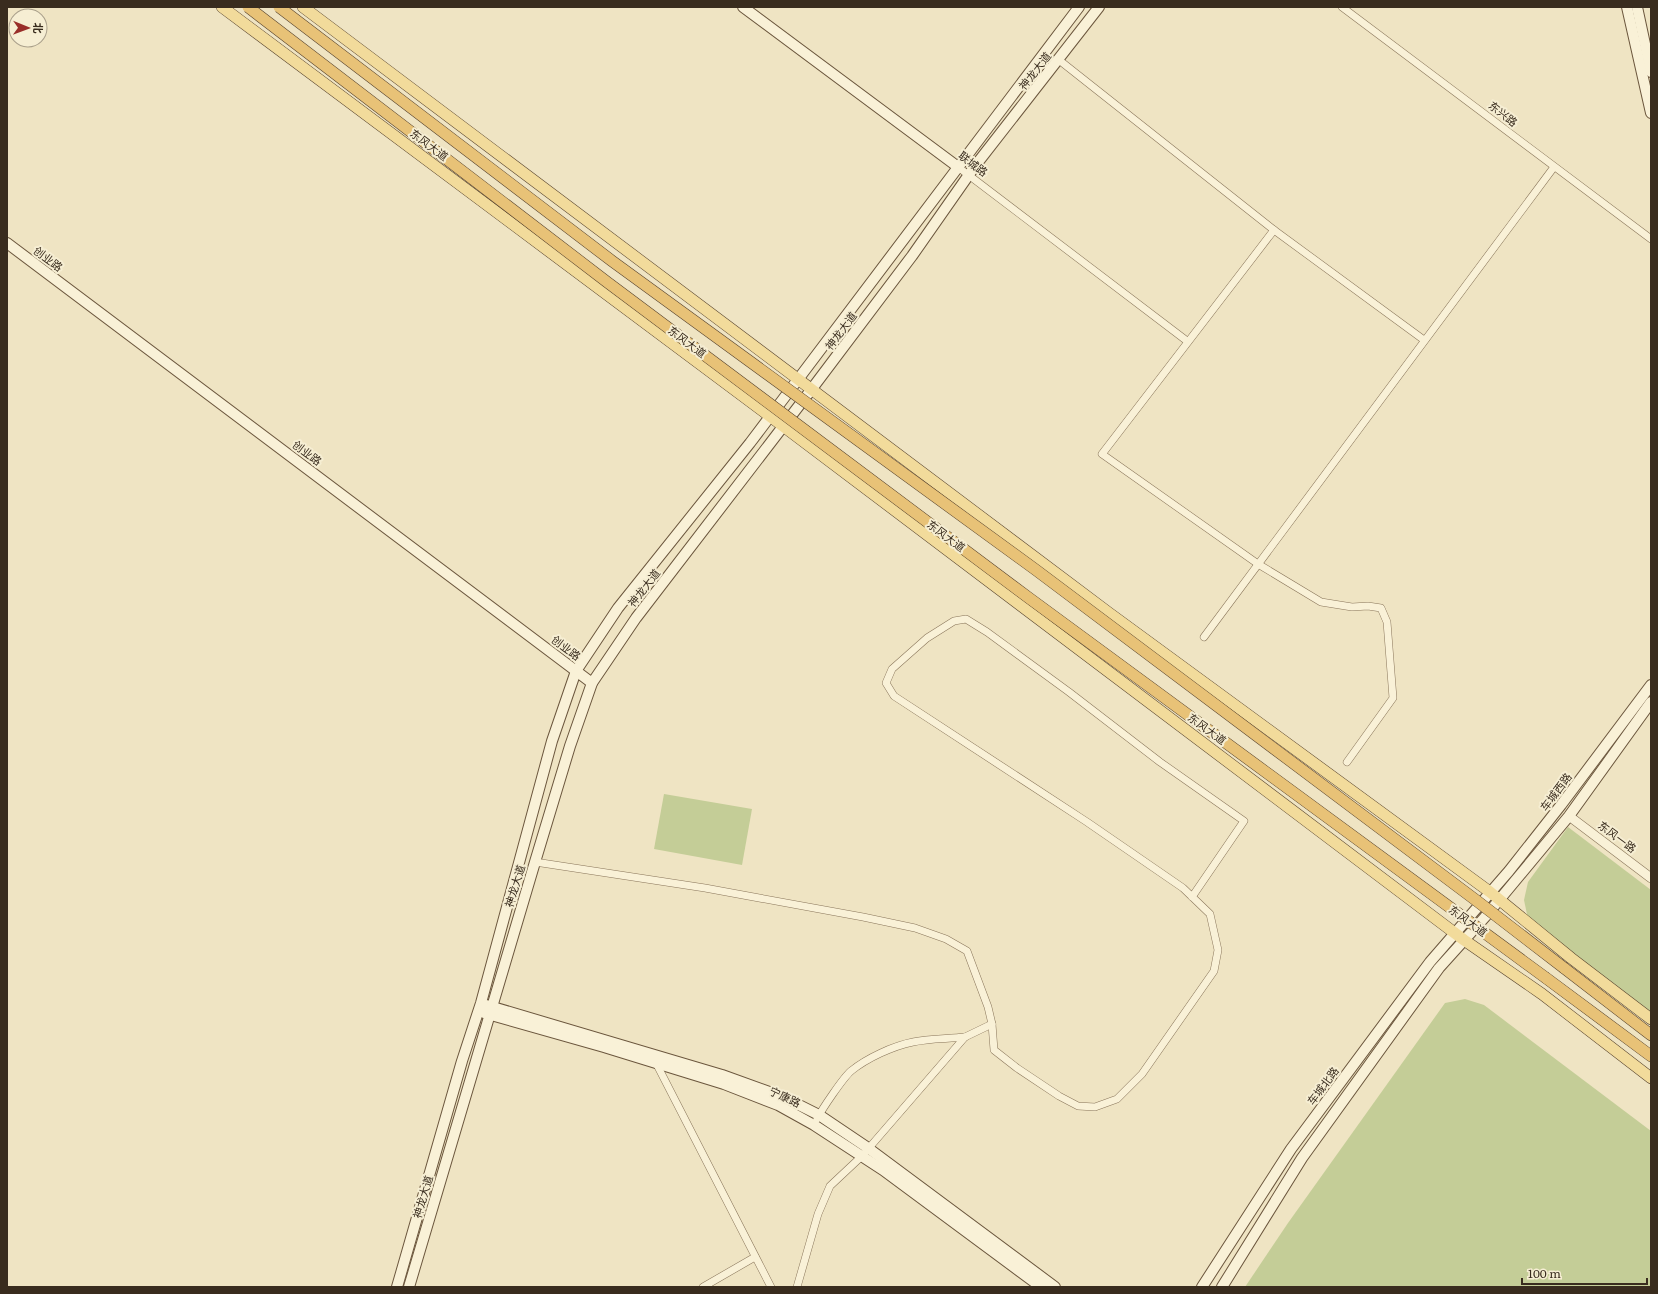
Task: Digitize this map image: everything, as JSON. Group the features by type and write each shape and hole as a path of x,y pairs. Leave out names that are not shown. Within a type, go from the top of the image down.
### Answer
{"highway":[{"name":"东风大道","path":"248,7 607,282 984,565 1651,1056"},
{"name":"东风大道","path":"279,7 612,261 1036,570 1471,896 1651,1035"}],"main road":[{"path":"222,7 783,426 1464,940 1542,994 1651,1078"},
{"path":"303,7 1115,617 1490,892 1571,958 1651,1019"},
{"name":"联城路","path":"743,7 958,167"},
{"name":"神龙大道","path":"397,1287 459,1069 479,1007 552,741 576,671 618,608 798,379 1079,7"},
{"name":"神龙大道","path":"409,1287 534,862 570,746 592,683 636,618 812,390 912,256 969,176 1099,7"},
{"path":"1627,7 1651,113"},
{"path":"1637,7 1651,72"},
{"name":"创业路","path":"7,243 592,683"},
{"name":"车城西路","path":"1474,909 1509,871 1561,805 1651,684"},
{"path":"1222,1287 1302,1158 1439,968 1485,917 1569,816 1651,702"},
{"name":"车城北路","path":"1202,1287 1291,1149 1430,962 1474,909"},
{"name":"宁康路","path":"479,1007 656,1064 724,1084 817,1120 865,1152 1040,1287"},
{"path":"491,1011 652,1054 722,1075 783,1097 817,1120"},
{"path":"865,1152 1055,1287"}],"street":[{"name":"东兴路","path":"1342,7 1651,239"},
{"path":"1059,60 1274,230 1424,340"},
{"name":"联城路","path":"958,167 1187,341"},
{"path":"1204,637 1554,167"},
{"path":"1274,230 1187,341 1102,454 1258,564 1321,602 1352,607 1368,606 1382,608 1387,622 1393,698 1347,762"},
{"path":"534,862 705,888 863,917 915,928 946,939 967,950 988,1007 992,1024 994,1050 1017,1068 1059,1096 1078,1106 1095,1107 1117,1099 1142,1074 1214,972 1218,950 1210,914 1192,897 1183,888 1087,822 894,696 886,683 892,669 927,638 954,621 966,620 988,632 1076,697 1160,762 1244,821 1192,897"},
{"name":"东风一路","path":"1569,816 1651,878"},
{"path":"798,1287 818,1214 830,1186 865,1152 965,1037 992,1024"},
{"path":"817,1120 850,1072 864,1062 884,1052 911,1042 940,1038 965,1037"},
{"path":"652,1054 771,1287"},
{"path":"703,1287 755,1257"}],"green space":[{"path":"664,794 752,809 742,865 654,849"},
{"path":"1568,827 1651,890 1651,1018 1528,919 1524,900 1528,882"},
{"path":"1465,999 1484,1005 1651,1131 1651,1287 1245,1287 1288,1223 1445,1003"}]}
